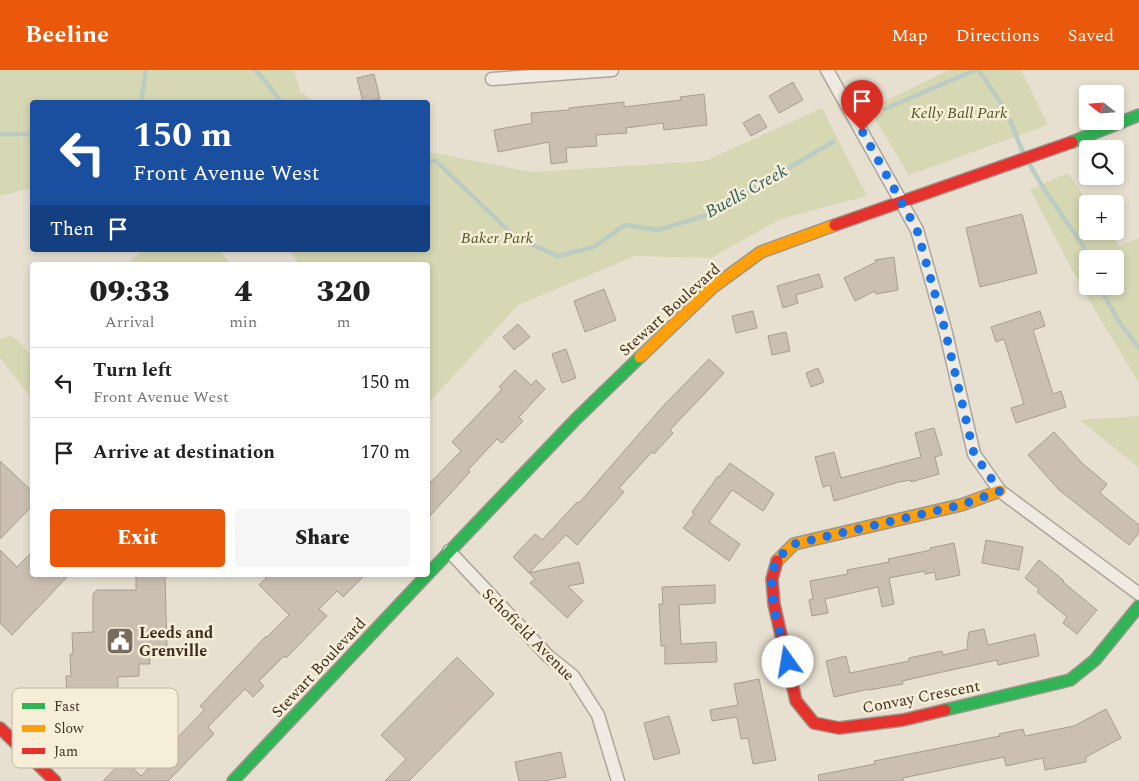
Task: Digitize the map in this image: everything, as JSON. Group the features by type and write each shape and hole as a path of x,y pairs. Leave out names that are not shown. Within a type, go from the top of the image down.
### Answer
{"main road":[{"name":"Stewart Boulevard","path":"430,572 576,419 712,286 762,252 901,201 1005,167 1139,115"},
{"name":"Convay Crescent","path":"1000,491 961,505 794,544 778,559 772,579 774,604 796,700 814,723 839,728 903,720 1070,680 1095,660 1139,606"},
{"name":"Stewart Boulevard","path":"233,781 425,577"},
{"path":"0,728 12,740"},
{"path":"42,768 55,781"}],"street":[{"path":"492,79 612,70"},
{"path":"827,70 917,230 945,330 974,454 1000,491 1139,594"},
{"name":"Schofield Avenue","path":"449,551 548,656 573,676 598,715 618,781"}],"green space":[{"path":"0,70 294,70 300,92 311,100 30,100 30,188 0,196"},
{"name":"Kelly Ball Park","path":"949,70 1021,70 1048,125 909,175 869,109"},
{"name":"Baker Park","path":"822,108 867,196 780,219 711,258 635,256 518,305 430,402 430,262 298,262 290,252 430,252 430,152 532,172 705,161"},
{"path":"1068,173 1083,195 1079,195 1079,240 1115,240 1119,246 1139,238 1139,383 1086,295 1124,295 1124,250 1079,250 1079,282 1030,189"},
{"path":"141,252 221,252 229,262 129,262"},
{"path":"10,336 19,341 30,355 30,396 0,358 0,339"},
{"path":"1139,416 1139,468 1080,420"}],"building":[{"path":"374,74 380,99 362,100 357,78"},
{"path":"793,82 803,100 779,113 769,96"},
{"path":"704,94 707,125 664,130 663,123 626,128 627,133 596,135 597,146 566,148 567,162 551,164 549,142 498,152 494,130 532,123 531,113 624,102 624,107 681,100 680,97"},
{"path":"759,114 767,127 751,136 743,123"},
{"path":"1022,214 1037,273 980,287 966,228"},
{"path":"894,257 898,290 876,294 875,291 855,301 844,278 876,262 875,260"},
{"path":"819,274 823,287 796,295 798,303 783,308 777,286"},
{"path":"604,289 616,320 585,332 574,301"},
{"path":"753,311 757,328 736,333 732,316"},
{"path":"1040,311 1045,326 1033,330 1053,394 1061,391 1066,407 1016,423 1011,408 1024,404 1004,339 996,342 991,327"},
{"path":"518,324 530,337 514,350 503,337"},
{"path":"786,332 790,351 772,355 768,336"},
{"path":"566,349 576,378 562,383 552,354"},
{"path":"709,359 724,373 670,430 673,433 654,454 652,452 619,488 624,492 577,545 566,535 529,573 513,557 535,534 542,540 577,502 579,503 664,405"},
{"path":"818,368 824,382 811,387 806,373"},
{"path":"515,370 531,385 536,380 545,389 519,417 523,421 502,443 497,439 430,516 430,483 461,451 452,442 502,389 499,387"},
{"path":"934,428 942,455 935,457 939,474 911,482 911,480 899,482 834,501 830,485 823,487 815,457 834,452 841,478 921,457 915,433"},
{"path":"1054,432 1082,463 1107,484 1100,493 1139,525 1139,533 1129,545 1059,490 1028,455"},
{"path":"0,461 30,489 30,508 0,539"},
{"path":"730,463 774,494 763,511 732,490 709,522 740,544 729,561 683,528 718,476"},
{"path":"986,540 1023,547 1019,570 982,563"},
{"path":"954,543 960,575 936,580 935,572 925,574 925,571 889,578 894,604 882,607 878,587 825,599 828,613 812,616 809,600 813,599 810,581 848,574 847,570 889,562 888,559"},
{"path":"0,550 17,567 30,554 30,577 67,577 12,635 0,623"},
{"path":"1039,560 1097,610 1077,634 1063,623 1067,617 1037,592 1039,589 1025,578"},
{"path":"579,562 584,583 568,586 583,601 567,618 530,583 535,579 529,573"},
{"name":"Leeds and Grenville","path":"136,577 165,577 167,650 161,654 149,654 150,664 139,664 139,676 118,677 118,688 67,688 66,676 71,676 70,654 73,654 72,633 93,632 93,594 97,590 136,590"},
{"path":"267,577 363,577 343,597 337,591 319,609 327,616 286,658 284,656 259,681 264,686 253,697 245,689 208,727 214,734 168,781 103,781 115,768 133,768 141,776 149,768 178,768 178,737 204,710 200,706 266,636 289,615 259,585"},
{"path":"715,585 715,603 679,605 681,644 716,642 717,662 665,664 665,646 661,646 659,604 663,604 662,587"},
{"path":"984,629 988,645 1035,634 1039,656 998,665 997,660 902,681 903,684 834,697 826,661 846,656 850,673 909,661 909,658 942,651 943,655 968,649 969,632"},
{"path":"457,657 494,694 409,781 385,781 406,759 381,735"},
{"path":"759,679 776,760 753,764 748,738 741,739 737,717 712,721 710,710 738,705 734,684"},
{"path":"1106,709 1121,738 1086,757 1086,762 1045,770 1043,758 1006,766 1004,757 903,778 903,781 819,781 818,775 875,764 874,761 1000,736 999,734 1023,729 1025,736 1074,726"},
{"path":"669,716 680,753 654,760 644,723"},
{"path":"561,752 566,777 544,781 519,781 515,762"}],"waterway":[{"path":"141,100 146,70"},
{"path":"255,70 279,100"},
{"name":"Buells Creek","path":"885,109 975,70"},
{"path":"978,70 1005,110 1024,154"},
{"name":"Buells Creek","path":"0,134 30,134"},
{"name":"Buells Creek","path":"430,162 436,161 515,237 558,256 594,247 625,225 658,230 707,215 833,142"},
{"path":"1029,163 1085,250"},
{"path":"1104,295 1119,322 1139,348"}],"traffic: fast":[{"path":"1072,142 1139,115"},
{"path":"430,572 576,419 640,357"},
{"path":"233,781 425,577"},
{"path":"945,710 1070,680 1095,660 1139,606"}],"traffic: slow":[{"path":"640,357 713,287 761,252 835,225"},
{"path":"777,561 794,544 961,505 1000,491"}],"traffic: jam":[{"path":"835,225 1072,142"},
{"path":"777,561 772,579 774,604 796,701 814,723 839,728 903,720 945,710"},
{"path":"0,728 12,740"},
{"path":"42,768 55,781"}],"place":[{"name":"Leeds and Grenville","path":"120,641"}],"route":[{"path":"788,662 774,604 772,579 778,559 794,544 961,505 1000,491 974,454 945,330 917,230 862,131"}]}
